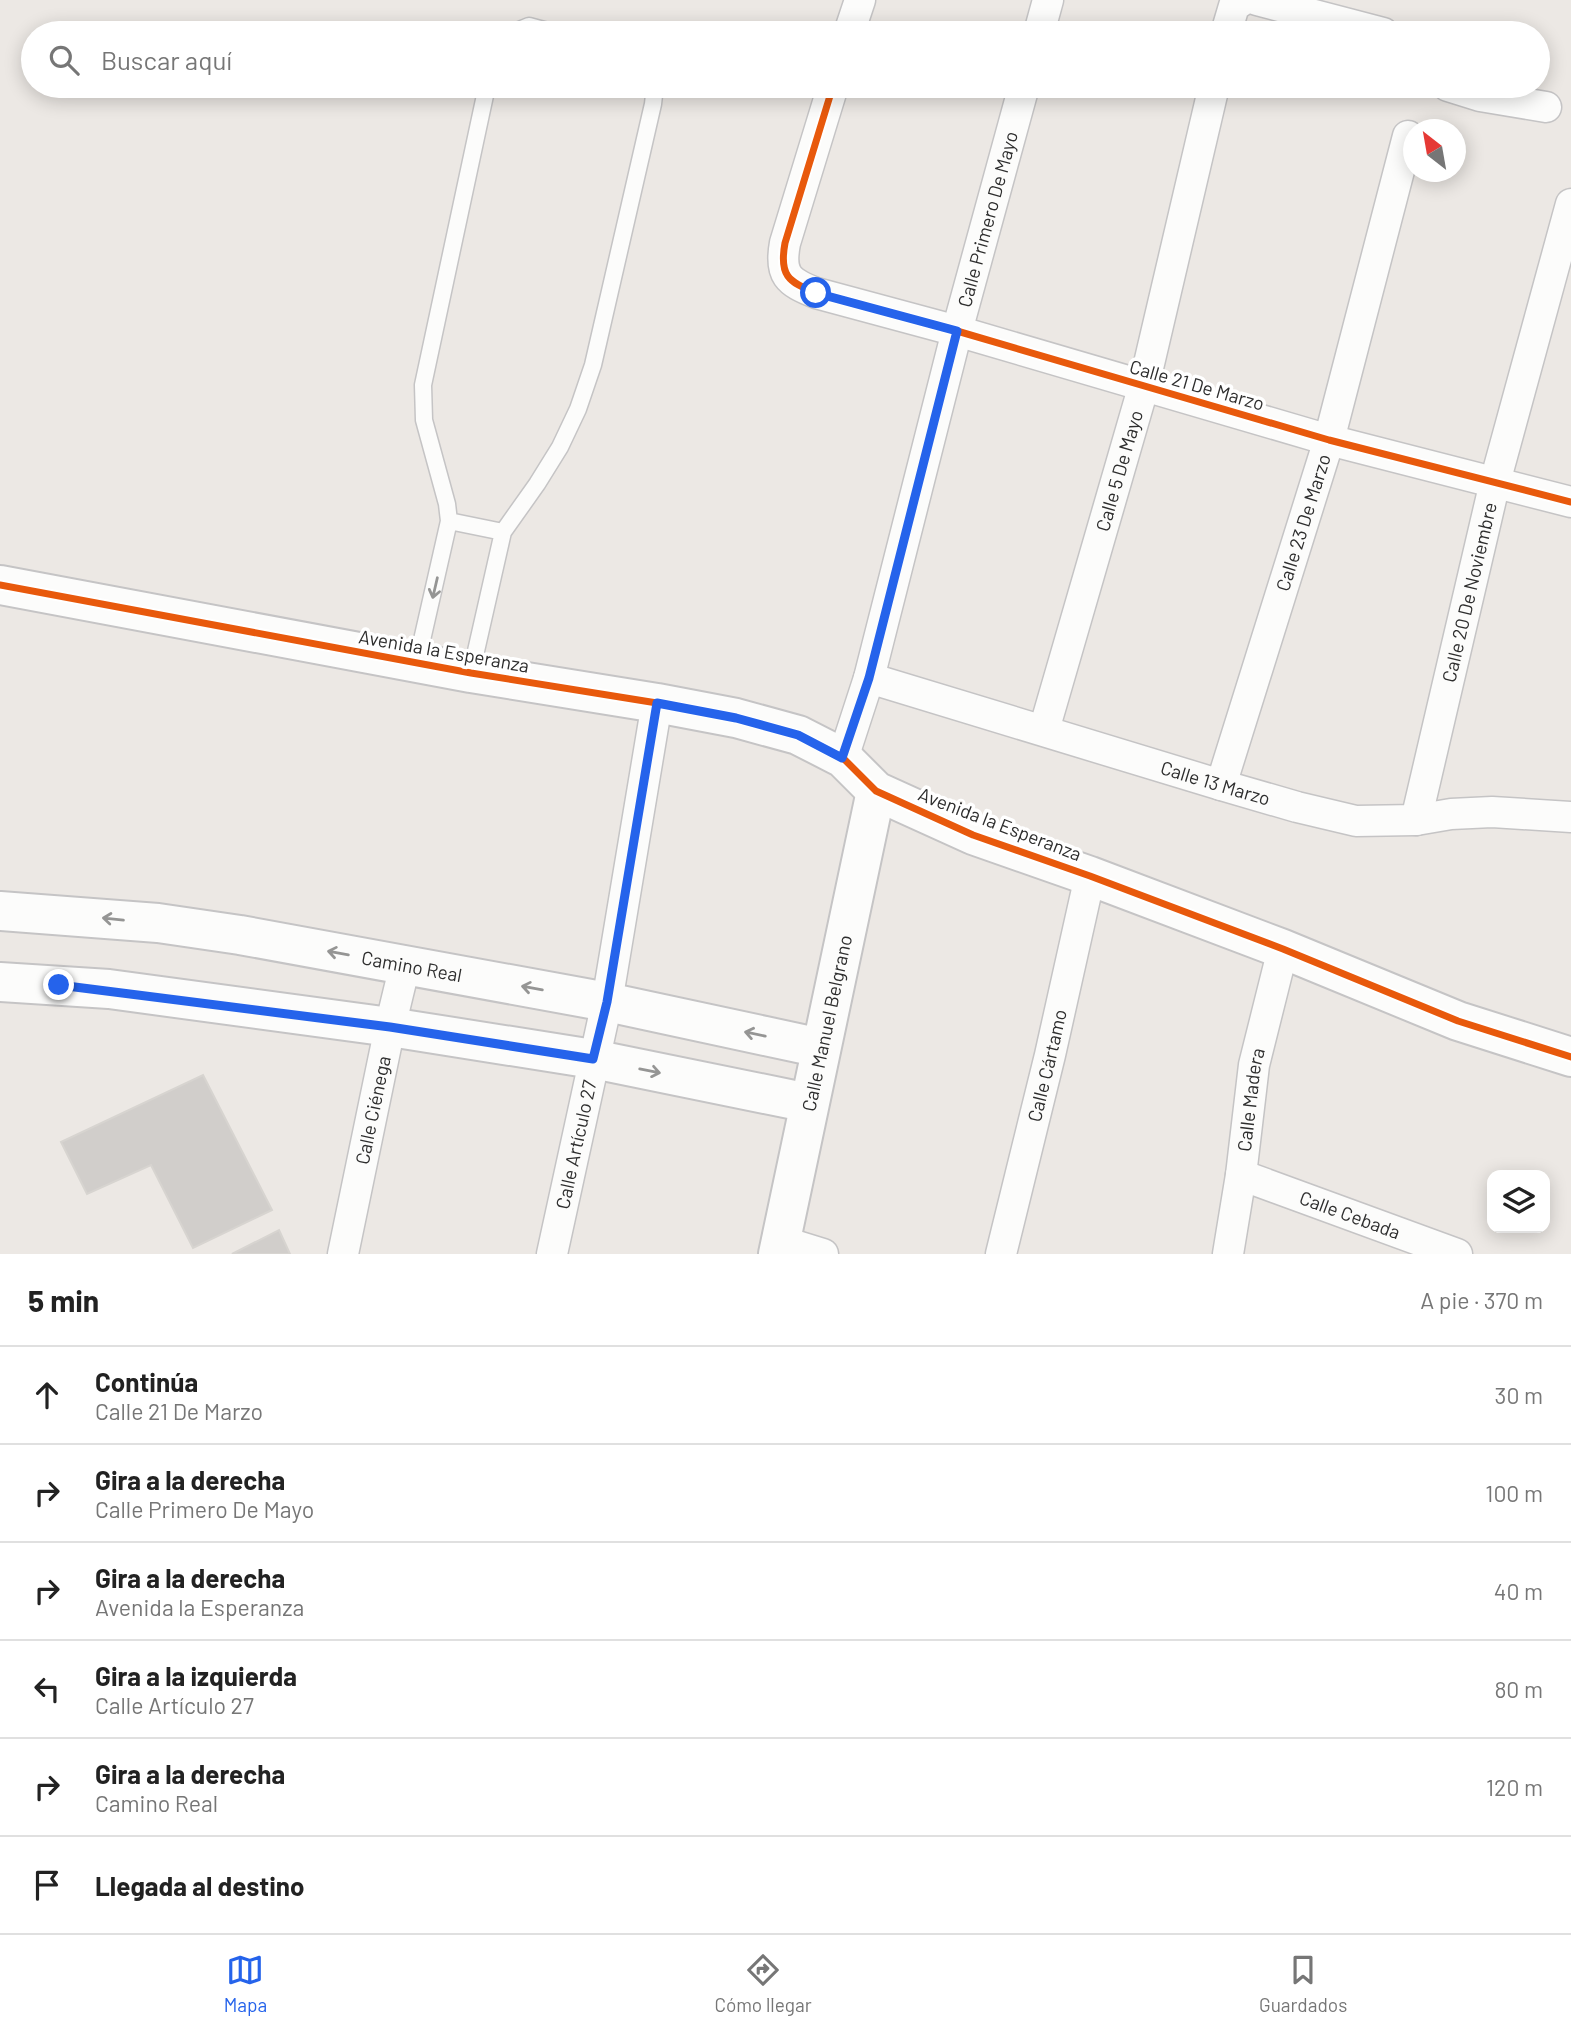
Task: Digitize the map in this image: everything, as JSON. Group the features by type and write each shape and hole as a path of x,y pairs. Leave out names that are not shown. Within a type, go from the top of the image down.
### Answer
{"street":[{"path":"853,21 860,0"},
{"path":"1042,21 1048,0"},
{"path":"1230,21 1234,6 1243,0"},
{"path":"1257,0 1337,21"},
{"name":"Calle 21 De Marzo","path":"829,98 785,243 782,261 787,275 795,285 1329,440 1571,502"},
{"name":"Calle Primero De Mayo","path":"842,758 869,678 957,331 1021,98"},
{"name":"Calle 5 De Mayo","path":"1044,730 1144,386 1211,98"},
{"path":"1492,98 1546,107"},
{"name":"Calle 23 De Marzo","path":"1221,786 1329,440 1403,155"},
{"name":"Calle 20 De Noviembre","path":"1416,820 1495,482 1571,204"},
{"name":"Avenida la Esperanza","path":"0,585 471,673 657,703 736,718 798,735 842,758 876,791 973,835 1283,949 1458,1021 1571,1056"},
{"name":"Calle 13 Marzo","path":"869,678 1221,786 1356,821 1416,820 1451,814 1492,812 1571,817"},
{"name":"Calle Artículo 27","path":"552,1254 607,1002 657,703"},
{"name":"Calle Manuel Belgrano","path":"780,1248 876,791"},
{"name":"Calle Cártamo","path":"1001,1254 1090,876"},
{"name":"Camino Real","path":"0,911 158,923 240,935 607,1002 821,1048"},
{"name":"Calle Madera","path":"1228,1254 1241,1175 1254,1065 1283,949"},
{"name":"Calle Ciénega","path":"343,1254 405,965"},
{"path":"0,982 109,989 390,1027 593,1059 809,1103"},
{"name":"Calle Cebada","path":"1241,1175 1457,1254"},
{"path":"780,1248 823,1254"}],"lane":[{"path":"417,662 449,521 447,504 424,420 423,385 484,98"},
{"path":"471,673 503,532 560,447 578,410 593,365 654,98"},
{"path":"449,521 503,532"}],"building":[{"path":"203,1075 272,1210 193,1248 151,1165 87,1194 61,1142"},
{"path":"279,1230 290,1254 232,1254"}],"cycle path":[{"path":"829,98 783,254 785,270 798,285 816,293 957,331 1329,440 1571,502"},
{"path":"0,585 471,673 657,703 736,718 798,735 843,758 876,791 973,835 1283,949 1458,1021 1571,1057"}],"route":[{"path":"59,985 109,989 390,1027 593,1059 607,1002 657,703 736,718 798,735 842,758 869,678 957,331 816,293"}]}
